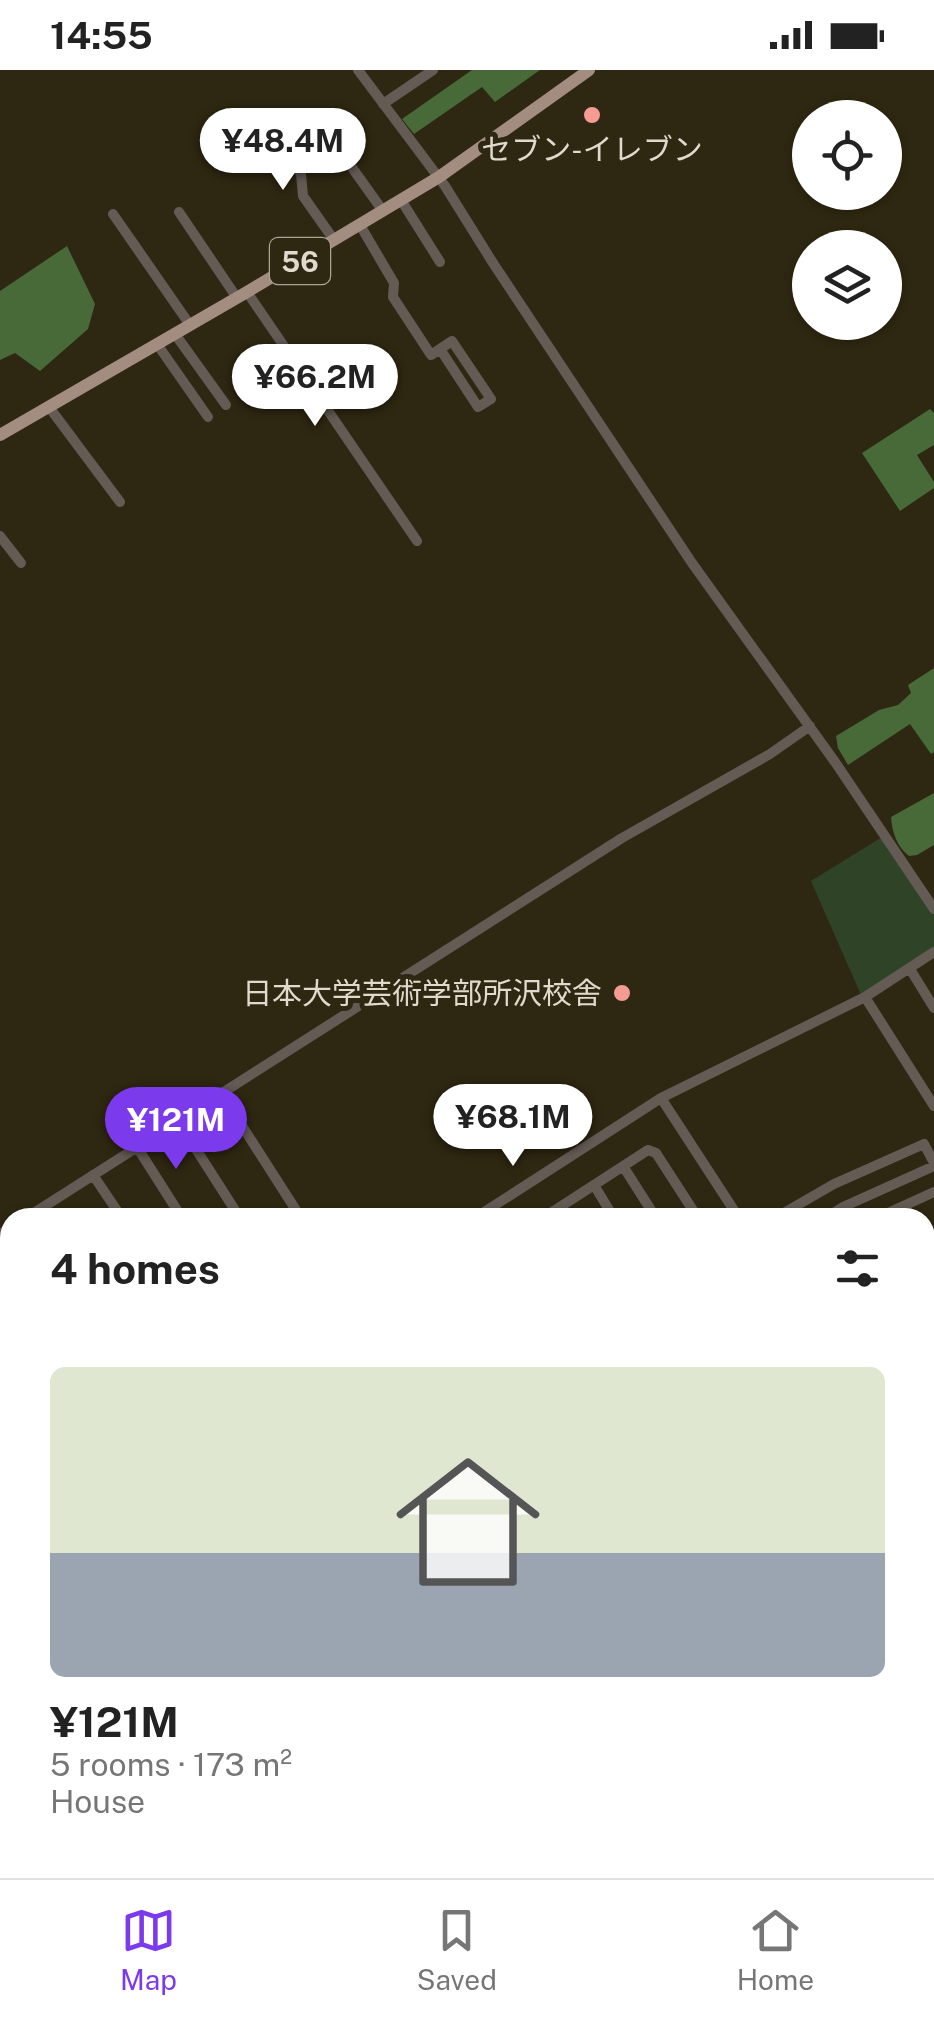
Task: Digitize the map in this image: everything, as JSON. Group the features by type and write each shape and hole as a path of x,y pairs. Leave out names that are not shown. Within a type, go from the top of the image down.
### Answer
{"main road":[{"name":"56","path":"0,435 439,178 589,70"}],"street":[{"path":"358,70 439,178 692,563 810,726 934,910"},
{"path":"383,104 433,70"},
{"path":"264,122 301,174 303,196 334,240"},
{"path":"338,148 383,211"},
{"path":"401,200 440,262"},
{"path":"180,212 417,541"},
{"path":"113,214 190,325"},
{"path":"360,225 394,282 393,297 430,355 440,348 452,340 490,399 478,407 440,348"},
{"path":"175,334 226,406"},
{"path":"158,344 208,417"},
{"path":"49,407 120,502"},
{"path":"0,536 21,564"},
{"path":"41,1208 622,838 770,754 810,726"},
{"path":"490,1208 661,1098 865,997 934,952"},
{"path":"910,970 934,1008"},
{"path":"865,997 933,1103"},
{"path":"221,1093 295,1208"},
{"path":"661,1098 732,1208"},
{"path":"178,1121 234,1208"},
{"path":"792,1208 834,1184 924,1144 934,1165 841,1208"},
{"path":"136,1147 176,1208"},
{"path":"560,1208 648,1150 656,1153 692,1208"},
{"path":"624,1166 650,1208"},
{"path":"93,1174 115,1208"},
{"path":"594,1186 608,1208"},
{"path":"900,1208 934,1192"}],"green space":[{"path":"472,70 540,70 495,102 482,87 414,134 402,119"},
{"path":"67,246 95,304 88,329 40,371 15,353 0,360 0,291"},
{"path":"930,409 934,413 934,445 917,455 934,488 900,511 862,453"},
{"path":"934,668 934,752 931,754 910,724 848,765 836,736 879,710 898,705 911,693 908,685"},
{"path":"934,793 934,845 909,856 896,839 891,817"},
{"path":"882,837 934,915 934,948 861,995 811,881"}],"place":[{"name":"セブン-イレブン","path":"592,115"},
{"name":"日本大学芸術学部所沢校舎","path":"622,993"}]}
